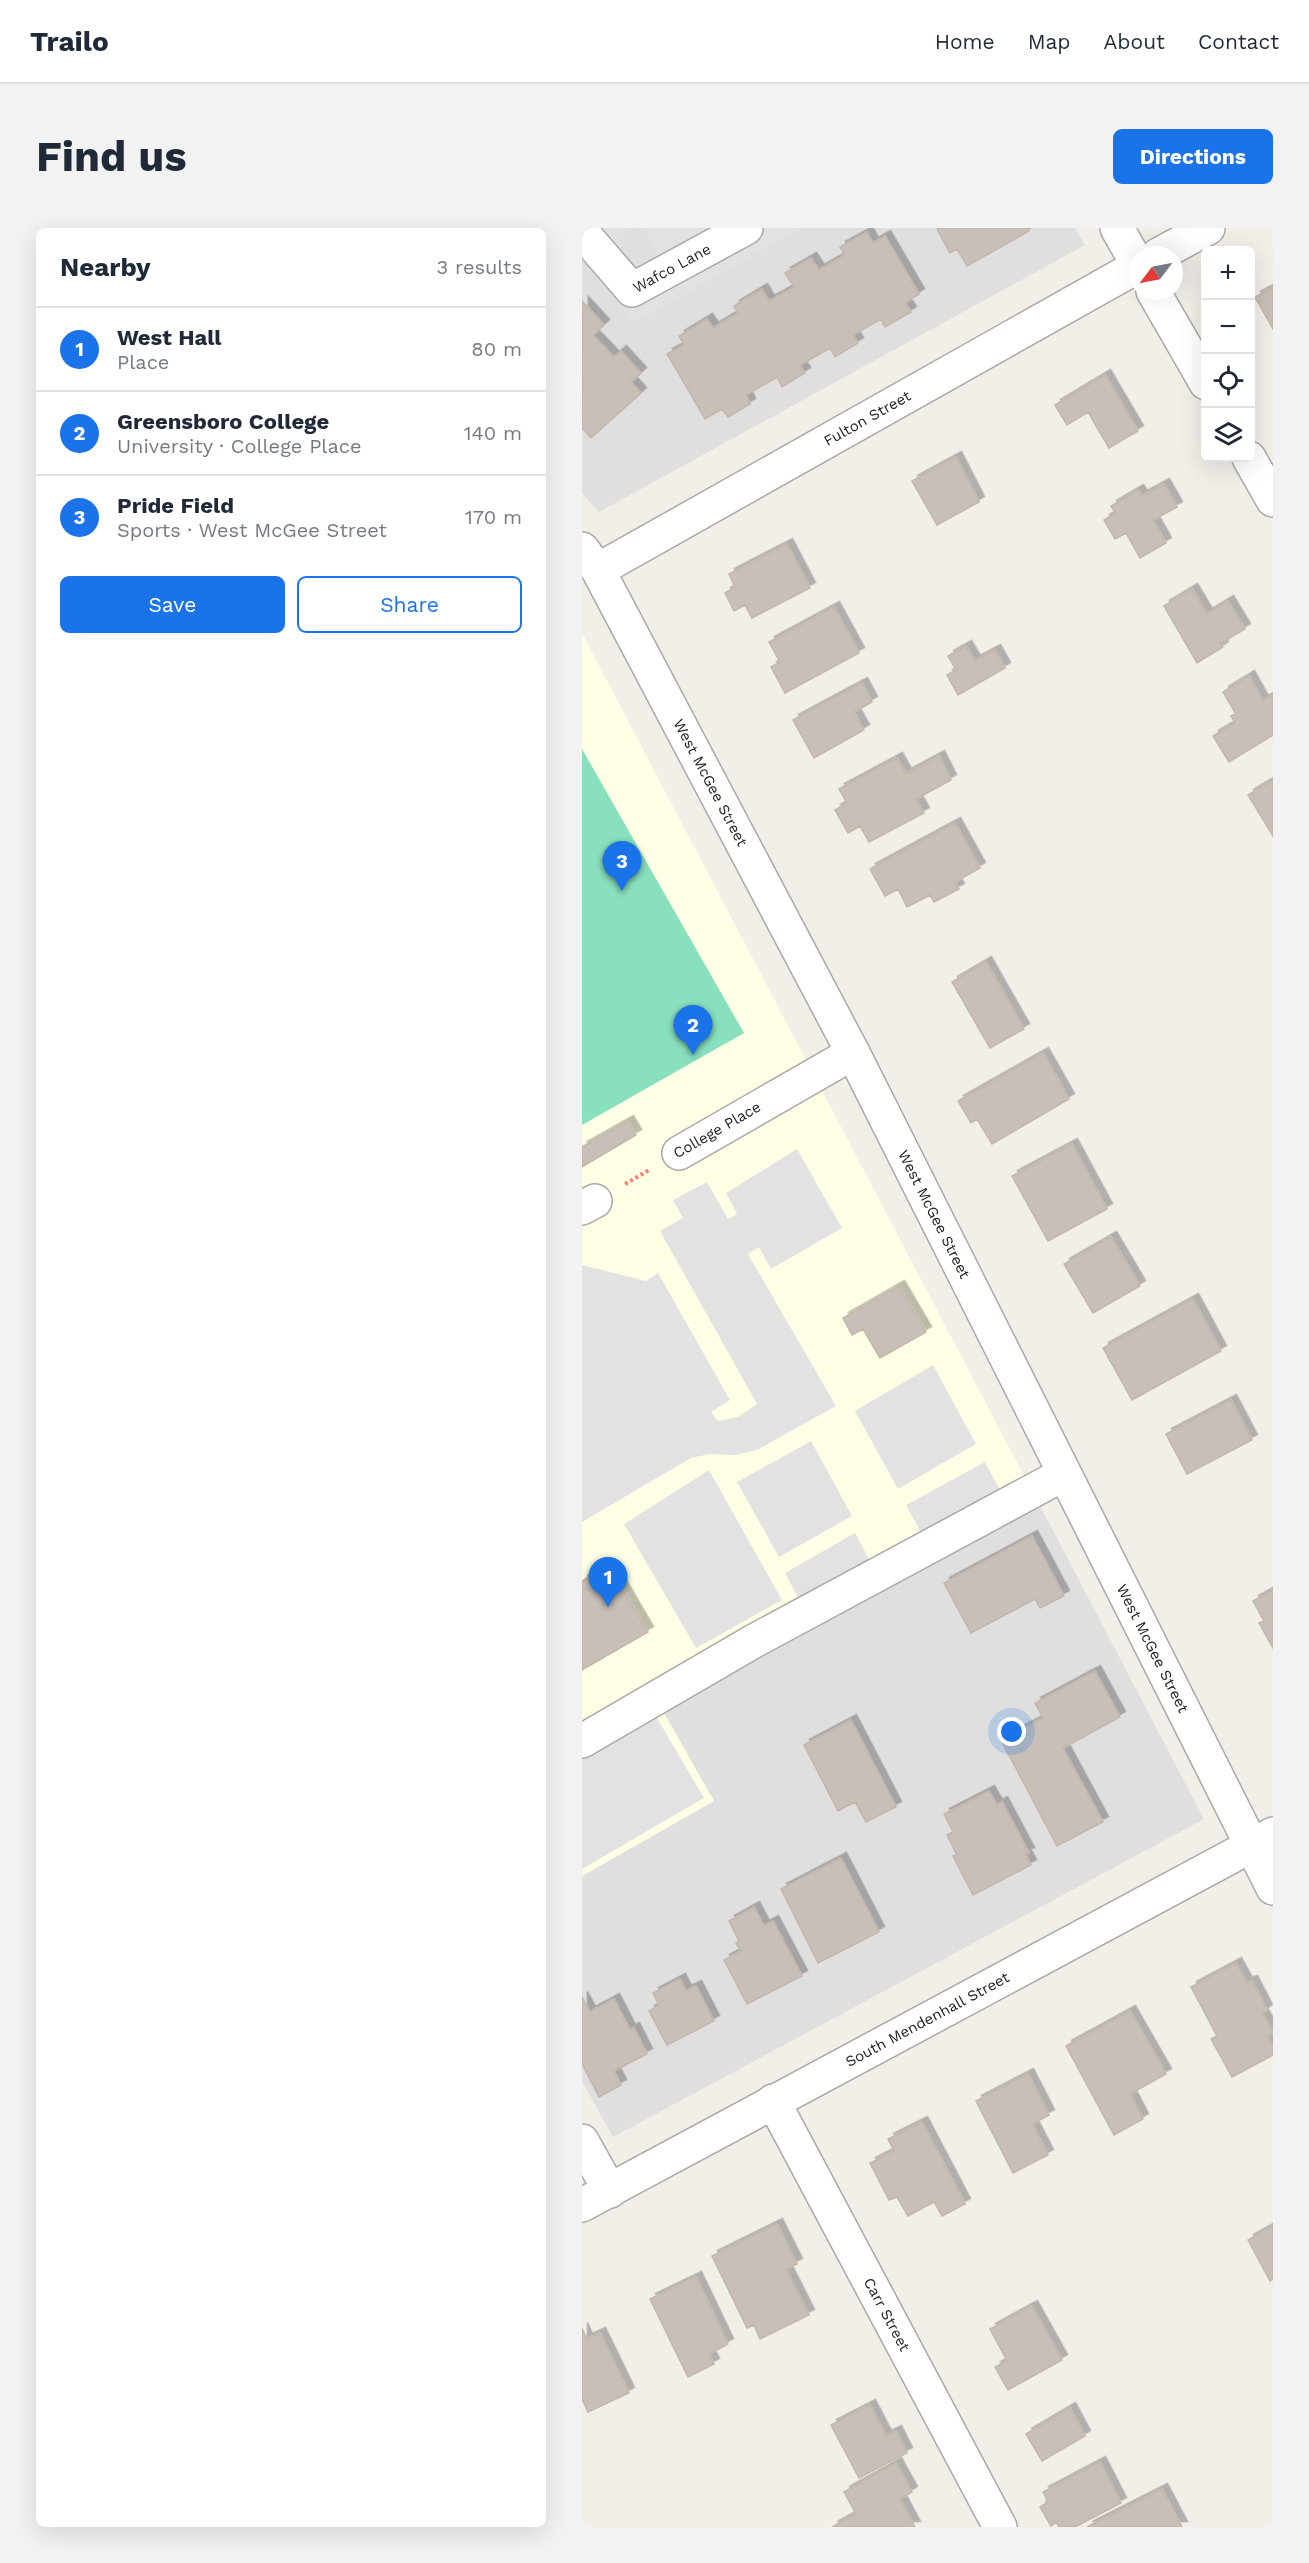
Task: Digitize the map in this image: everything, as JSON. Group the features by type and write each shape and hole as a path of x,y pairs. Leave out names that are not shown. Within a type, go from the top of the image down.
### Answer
{"street":[{"name":"Wafco Lane","path":"582,232 632,290 746,228"},
{"path":"1117,228 1129,250"},
{"path":"1175,246 1208,228"},
{"name":"Fulton Street","path":"590,560 1129,271"},
{"path":"1158,300 1201,373"},
{"path":"1251,462 1273,500"},
{"name":"West McGee Street","path":"590,560 853,1053 1064,1474 1262,1840 1273,1888"},
{"name":"College Place","path":"679,1153 853,1053"},
{"path":"582,1741 754,1641 1064,1474"},
{"name":"South Mendenhall Street","path":"596,2198 1262,1840"},
{"name":"Carr Street","path":"773,2101 1000,2527"},
{"path":"582,2141 596,2198"}],"path":[{"name":"College Place","path":"589,1204 679,1153"}],"shaded area":[{"path":"582,228 1075,228 1085,245 599,512 582,493"},
{"path":"582,228 630,228 620,238 620,246 628,260 638,264 651,262 657,254 645,231 650,228 802,228 635,322 582,261"},
{"path":"582,633 1024,1476 647,1683 714,1801 582,1876"},
{"path":"797,1149 842,1228 771,1269 759,1247 748,1254 836,1406 757,1450 735,1455 710,1454 691,1458 582,1522 582,1265 646,1281 658,1273 730,1400 711,1412 718,1421 738,1417 757,1404 660,1231 683,1218 673,1200 707,1182 728,1219 737,1214 726,1193"},
{"path":"933,1365 976,1444 898,1489 855,1411"},
{"path":"811,1441 852,1516 779,1557 737,1482"},
{"path":"985,1462 1014,1516 935,1558 906,1505"},
{"path":"709,1470 782,1600 696,1648 624,1524"},
{"path":"1036,1498 1204,1819 613,2137 582,2081 582,1876 714,1801 660,1708"},
{"path":"855,1533 883,1585 812,1624 785,1573"},
{"path":"640,1689 704,1798 582,1869 582,1722"}],"green space":[{"path":"582,749 744,1033 582,1125"}],"building":[{"path":"1027,228 1029,231 967,266 957,249 950,253 937,229"},
{"path":"867,232 873,243 885,236 919,294 905,303 911,312 885,327 881,319 853,335 858,343 835,357 830,348 800,365 805,373 782,387 777,377 746,395 750,404 728,417 722,409 705,419 667,354 684,345 679,336 707,319 713,328 738,313 734,306 762,289 769,301 794,287 785,273 811,258 819,270 845,255 840,247"},
{"path":"1273,287 1273,329 1255,297"},
{"path":"583,302 604,325 593,335 614,357 621,351 641,373 631,382 641,393 591,438 582,428"},
{"path":"1105,375 1138,431 1109,448 1088,412 1067,425 1055,405"},
{"path":"956,457 979,502 937,525 912,481"},
{"path":"1164,484 1177,507 1153,520 1166,543 1140,558 1126,533 1115,539 1104,520 1115,513 1111,506 1138,490 1142,496"},
{"path":"787,544 810,588 752,618 745,605 734,611 725,593 735,587 729,574"},
{"path":"1192,589 1207,614 1228,601 1245,629 1221,643 1223,647 1197,663 1164,606"},
{"path":"834,607 859,653 785,693 771,667 780,662 769,642"},
{"path":"966,646 975,661 995,650 1005,668 958,695 947,675 956,670 948,656"},
{"path":"1249,676 1263,701 1273,695 1273,735 1229,762 1213,736 1235,723 1231,716 1236,714 1223,692"},
{"path":"862,683 872,702 854,712 864,730 814,758 793,720"},
{"path":"939,756 951,780 916,799 924,813 869,842 860,826 848,833 835,810 847,803 839,789 897,758 906,774"},
{"path":"1273,780 1273,836 1248,795"},
{"path":"955,823 980,868 955,882 959,889 934,902 930,895 907,907 898,889 885,896 870,869"},
{"path":"986,962 1024,1029 990,1048 952,982"},
{"path":"1043,1053 1069,1099 992,1144 977,1119 971,1123 958,1101"},
{"path":"628,1121 636,1135 582,1167 582,1147"},
{"path":"1072,1144 1107,1209 1048,1241 1012,1176"},
{"path":"1111,1237 1140,1286 1093,1313 1064,1264"},
{"path":"899,1286 926,1332 880,1358 863,1329 852,1335 843,1318"},
{"path":"1193,1299 1221,1351 1132,1400 1103,1348"},
{"path":"1231,1400 1252,1440 1187,1474 1166,1434"},
{"path":"1032,1536 1064,1596 1040,1608 1035,1599 971,1633 944,1583"},
{"path":"609,1565 648,1632 582,1670 582,1581"},
{"path":"1273,1590 1273,1648 1259,1623 1264,1621 1253,1601"},
{"path":"1095,1671 1120,1717 1063,1748 1103,1822 1057,1846 1001,1740 1043,1718 1035,1703"},
{"path":"851,1720 896,1807 866,1822 855,1802 838,1811 804,1745"},
{"path":"989,1791 997,1805 1002,1802 1029,1853 1025,1854 1031,1865 973,1895 953,1856 957,1855 947,1835 953,1832 944,1814"},
{"path":"841,1858 879,1932 818,1963 781,1889"},
{"path":"754,1907 764,1926 773,1921 802,1976 747,2004 724,1960 741,1951 736,1943 739,1941 729,1921"},
{"path":"1236,1963 1247,1983 1252,1981 1267,2010 1262,2013 1273,2033 1267,2036 1273,2047 1273,2055 1232,2077 1211,2039 1217,2036 1191,1987"},
{"path":"680,1979 686,1991 696,1986 714,2021 667,2045 649,2011 659,2005 653,1993"},
{"path":"582,1997 590,2012 614,1999 630,2030 634,2028 647,2054 614,2071 621,2085 599,2097 582,2064"},
{"path":"1130,2011 1166,2074 1130,2094 1143,2119 1114,2135 1066,2046"},
{"path":"1028,2074 1049,2115 1032,2124 1048,2155 1013,2173 976,2101"},
{"path":"922,2122 965,2204 942,2216 934,2202 908,2216 897,2197 889,2200 870,2163 894,2151 888,2139"},
{"path":"777,2224 797,2264 786,2269 809,2315 760,2339 754,2325 747,2328 712,2256"},
{"path":"1273,2226 1273,2279 1270,2281 1248,2240"},
{"path":"696,2277 728,2344 709,2354 714,2364 688,2377 650,2299"},
{"path":"1032,2306 1062,2360 1008,2390 995,2367 1007,2361 990,2329"},
{"path":"582,2328 587,2339 600,2333 629,2393 588,2412 582,2399"},
{"path":"870,2405 886,2436 896,2431 907,2453 859,2478 831,2425"},
{"path":"1070,2408 1085,2436 1042,2461 1026,2434"},
{"path":"1100,2462 1121,2503 1075,2527 1059,2527 1056,2522 1051,2526 1040,2507 1048,2502 1043,2492"},
{"path":"896,2463 912,2492 900,2499 915,2527 832,2527 856,2514 844,2492"},
{"path":"1162,2489 1182,2527 1087,2527"}],"place":[{"name":"Pride Field","path":"622,891"},
{"name":"Greensboro College","path":"693,1055"},
{"name":"West Hall","path":"608,1607"}]}
